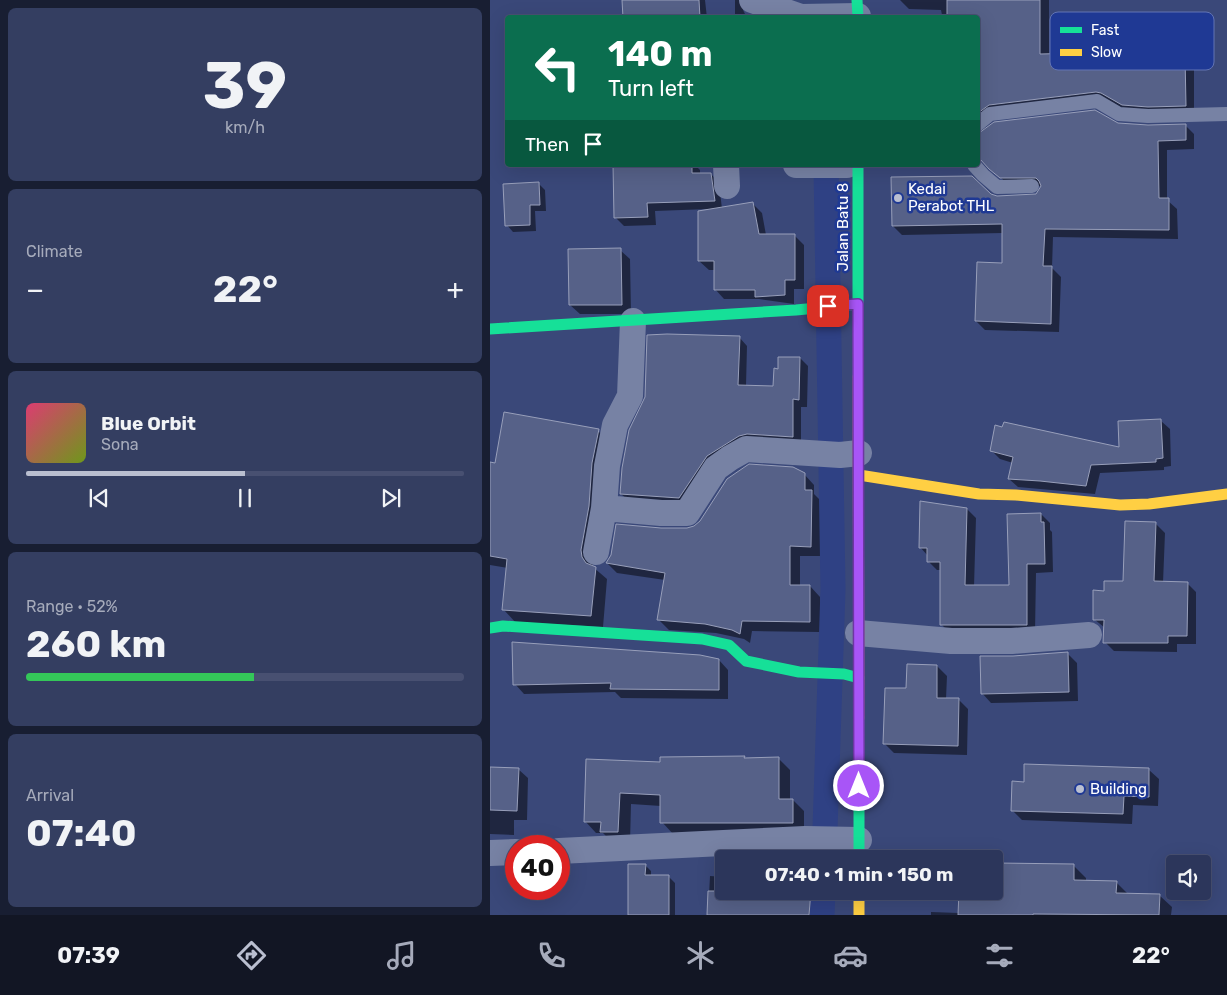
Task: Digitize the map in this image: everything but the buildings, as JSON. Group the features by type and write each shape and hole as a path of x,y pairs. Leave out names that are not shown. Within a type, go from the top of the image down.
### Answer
{"street":[{"path":"752,0 795,15"},
{"path":"831,15 852,13"},
{"name":"Jalan Batu 8","path":"852,846 859,678 853,461 858,304 858,167"},
{"path":"490,329 796,310 858,304"},
{"path":"596,552 615,425 630,396 634,321"},
{"path":"604,508 660,513 687,513 716,468 746,449 810,454 853,461 979,494 1016,495 1120,505 1149,504 1227,494"},
{"path":"490,628 503,626 702,639 729,644 746,661 800,672 844,674 859,678"},
{"path":"858,633 951,642 1012,641 1089,635"},
{"path":"570,850 805,839 852,846"},
{"path":"490,853 505,852"},
{"path":"859,900 859,915"}],"lane":[{"path":"980,122 990,114 1097,101 1119,114 1148,116 1227,114"},
{"path":"976,167 998,187 1032,186"}],"waterway":[{"path":"824,850 833,589 826,167"},
{"path":"822,915 823,900"}],"traffic: fast":[{"path":"857,0 858,15"},
{"path":"858,167 858,377"},
{"path":"490,329 796,310 858,304"},
{"path":"490,628 503,626 702,639 729,645 746,661 799,672 844,674 859,678"},
{"path":"859,718 859,850"}],"traffic: slow":[{"path":"858,377 859,718"},
{"path":"859,475 979,494 1016,495 1120,505 1149,504 1227,494"},
{"path":"859,900 859,915"}],"place":[{"name":"Kedai Perabot THL","path":"898,198"},
{"name":"Building","path":"1080,789"}],"route":[{"path":"828,306 858,304 859,786"}]}
